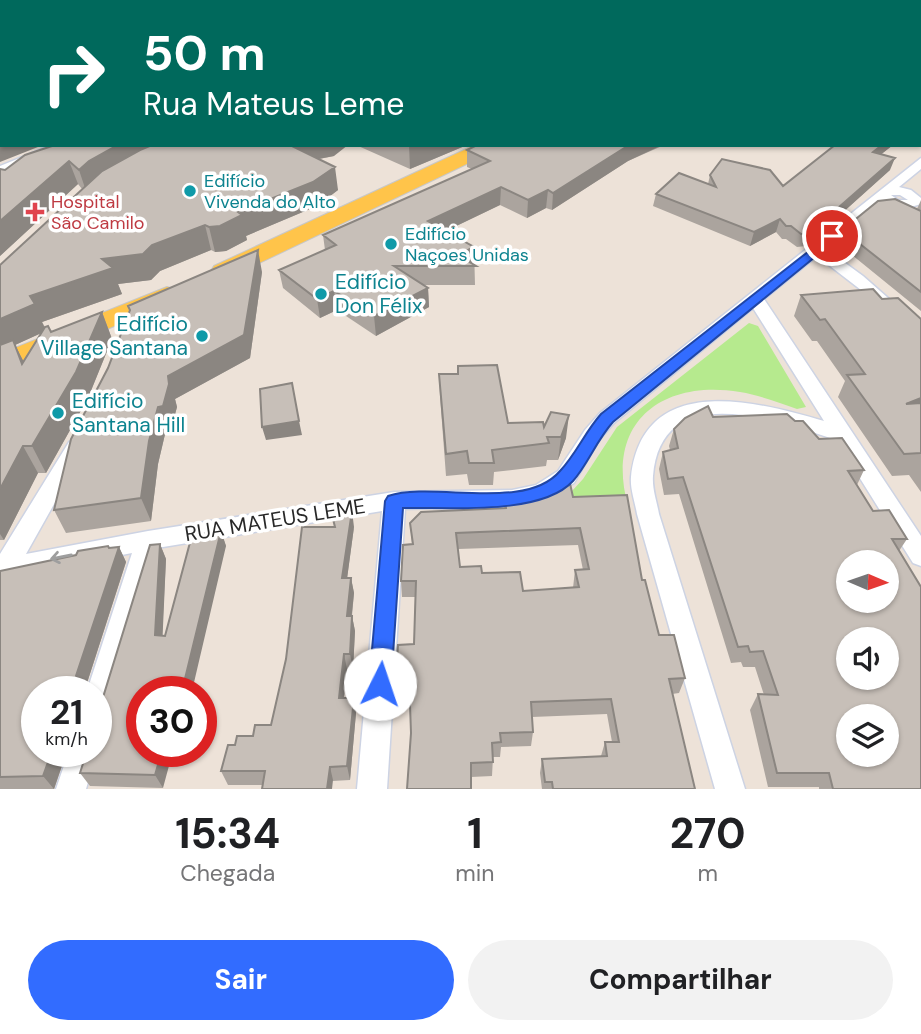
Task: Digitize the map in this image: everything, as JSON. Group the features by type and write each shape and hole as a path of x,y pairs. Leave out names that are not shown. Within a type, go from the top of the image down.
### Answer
{"main road":[{"path":"0,365 120,324 200,281 487,147"}],"street":[{"path":"0,171 59,147"},
{"name":"RUA MATEUS LEME","path":"905,202 918,164"},
{"name":"RUA MATEUS LEME","path":"905,202 918,164"},
{"name":"RUA MATEUS LEME","path":"0,572 17,566 148,540 394,501 512,498 541,492 566,477 592,435 607,418 816,249 864,211 905,202"},
{"path":"816,249 835,261 887,304 921,337"},
{"path":"756,299 921,556"},
{"path":"730,789 648,514 642,478 648,443 664,423 688,411 716,406 755,408 844,435"},
{"path":"0,572 13,556 87,424"},
{"path":"372,789 394,501"},
{"path":"106,676 148,540"},
{"path":"71,789 78,767"}],"green space":[{"path":"749,323 758,326 806,407 797,409 747,393 711,390 686,393 663,401 645,413 632,430 625,452 623,477 628,506 575,507 572,491 617,427"}],"building":[{"path":"49,147 114,147 79,170 69,161 0,221 0,169 5,170 25,155"},
{"path":"147,147 294,147 335,167 313,182 238,212 242,215 220,226 205,225 152,245 143,254 102,259 113,268 30,296 35,304 0,319 0,265 102,171"},
{"path":"473,147 626,147 553,193 548,190 528,200 501,187 428,221 474,247 458,255 476,266 394,266 428,288 374,316 334,291 317,299 279,270 336,245 323,235 490,161 467,150"},
{"path":"832,147 879,147 873,152 895,158 838,208 844,207 810,233 801,234 791,226 786,226 780,219 754,232 656,194 679,173 716,187 710,175 722,159 770,170 783,186"},
{"path":"895,199 921,211 921,292 846,233 848,231 841,231 878,201"},
{"path":"258,250 244,335 168,376 169,384 163,406 158,407 149,441 141,498 54,510 71,439 108,368 130,310 128,306"},
{"path":"873,289 882,299 898,298 921,319 921,398 906,404 921,403 921,453 904,454 847,375 865,374 825,319 820,320 801,295"},
{"path":"102,312 76,372 32,446 23,446 0,489 0,345 13,340 22,364 45,327 48,326 51,332"},
{"path":"497,365 508,423 543,422 544,427 551,412 569,415 561,437 547,437 549,443 492,450 494,463 469,463 467,451 446,454 439,374 458,374 458,366"},
{"path":"292,383 299,421 262,427 260,389"},
{"path":"708,406 713,417 787,414 795,421 803,421 819,439 842,438 864,470 848,471 873,511 889,510 907,539 892,539 899,550 836,550 836,613 899,613 900,552 921,587 921,789 833,789 829,773 777,773 758,694 778,695 763,651 750,652 748,646 738,647 683,477 668,479 663,452 678,448 674,429 685,418"},
{"path":"569,479 573,497 627,495 642,580 645,580 659,635 674,635 685,678 669,679 695,789 553,789 552,782 545,782 542,759 607,756 605,742 619,742 611,699 531,702 533,732 500,733 501,742 492,743 493,762 471,763 471,789 407,789 411,733 409,677 396,677 398,645 414,644 416,581 401,581 403,545 413,544 410,523 421,512 506,508 505,495 541,495 540,487","holes":["580,528 589,569 575,570 579,587 523,591 520,572 482,573 481,566 460,567 456,533"]},
{"path":"352,511 342,578 351,578 347,616 352,616 350,654 344,654 339,698 354,698 347,766 330,767 327,789 262,789 265,771 221,771 228,745 235,745 237,736 253,736 255,725 271,725 286,659 302,527 335,527 332,515"},
{"path":"221,531 186,676 126,676 126,767 157,767 155,775 80,773 82,767 112,767 112,676 110,676 150,545 160,544 155,635 165,636 192,535"},
{"path":"119,547 76,676 21,676 21,767 46,767 43,776 0,777 0,571 76,555 78,551"}],"place":[{"name":"Edifício Vivenda do Alto","path":"190,191"},
{"name":"Hospital São Camilo","path":"35,212"},
{"name":"Edifício Naçoes Unidas","path":"391,244"},
{"name":"Edifício Don Félix","path":"321,294"},
{"name":"Edifício Village Santana","path":"202,336"},
{"name":"Edifício Santana Hill","path":"58,413"}],"route":[{"path":"380,684 394,501 512,498 541,492 566,477 592,435 607,418 832,236"}]}
